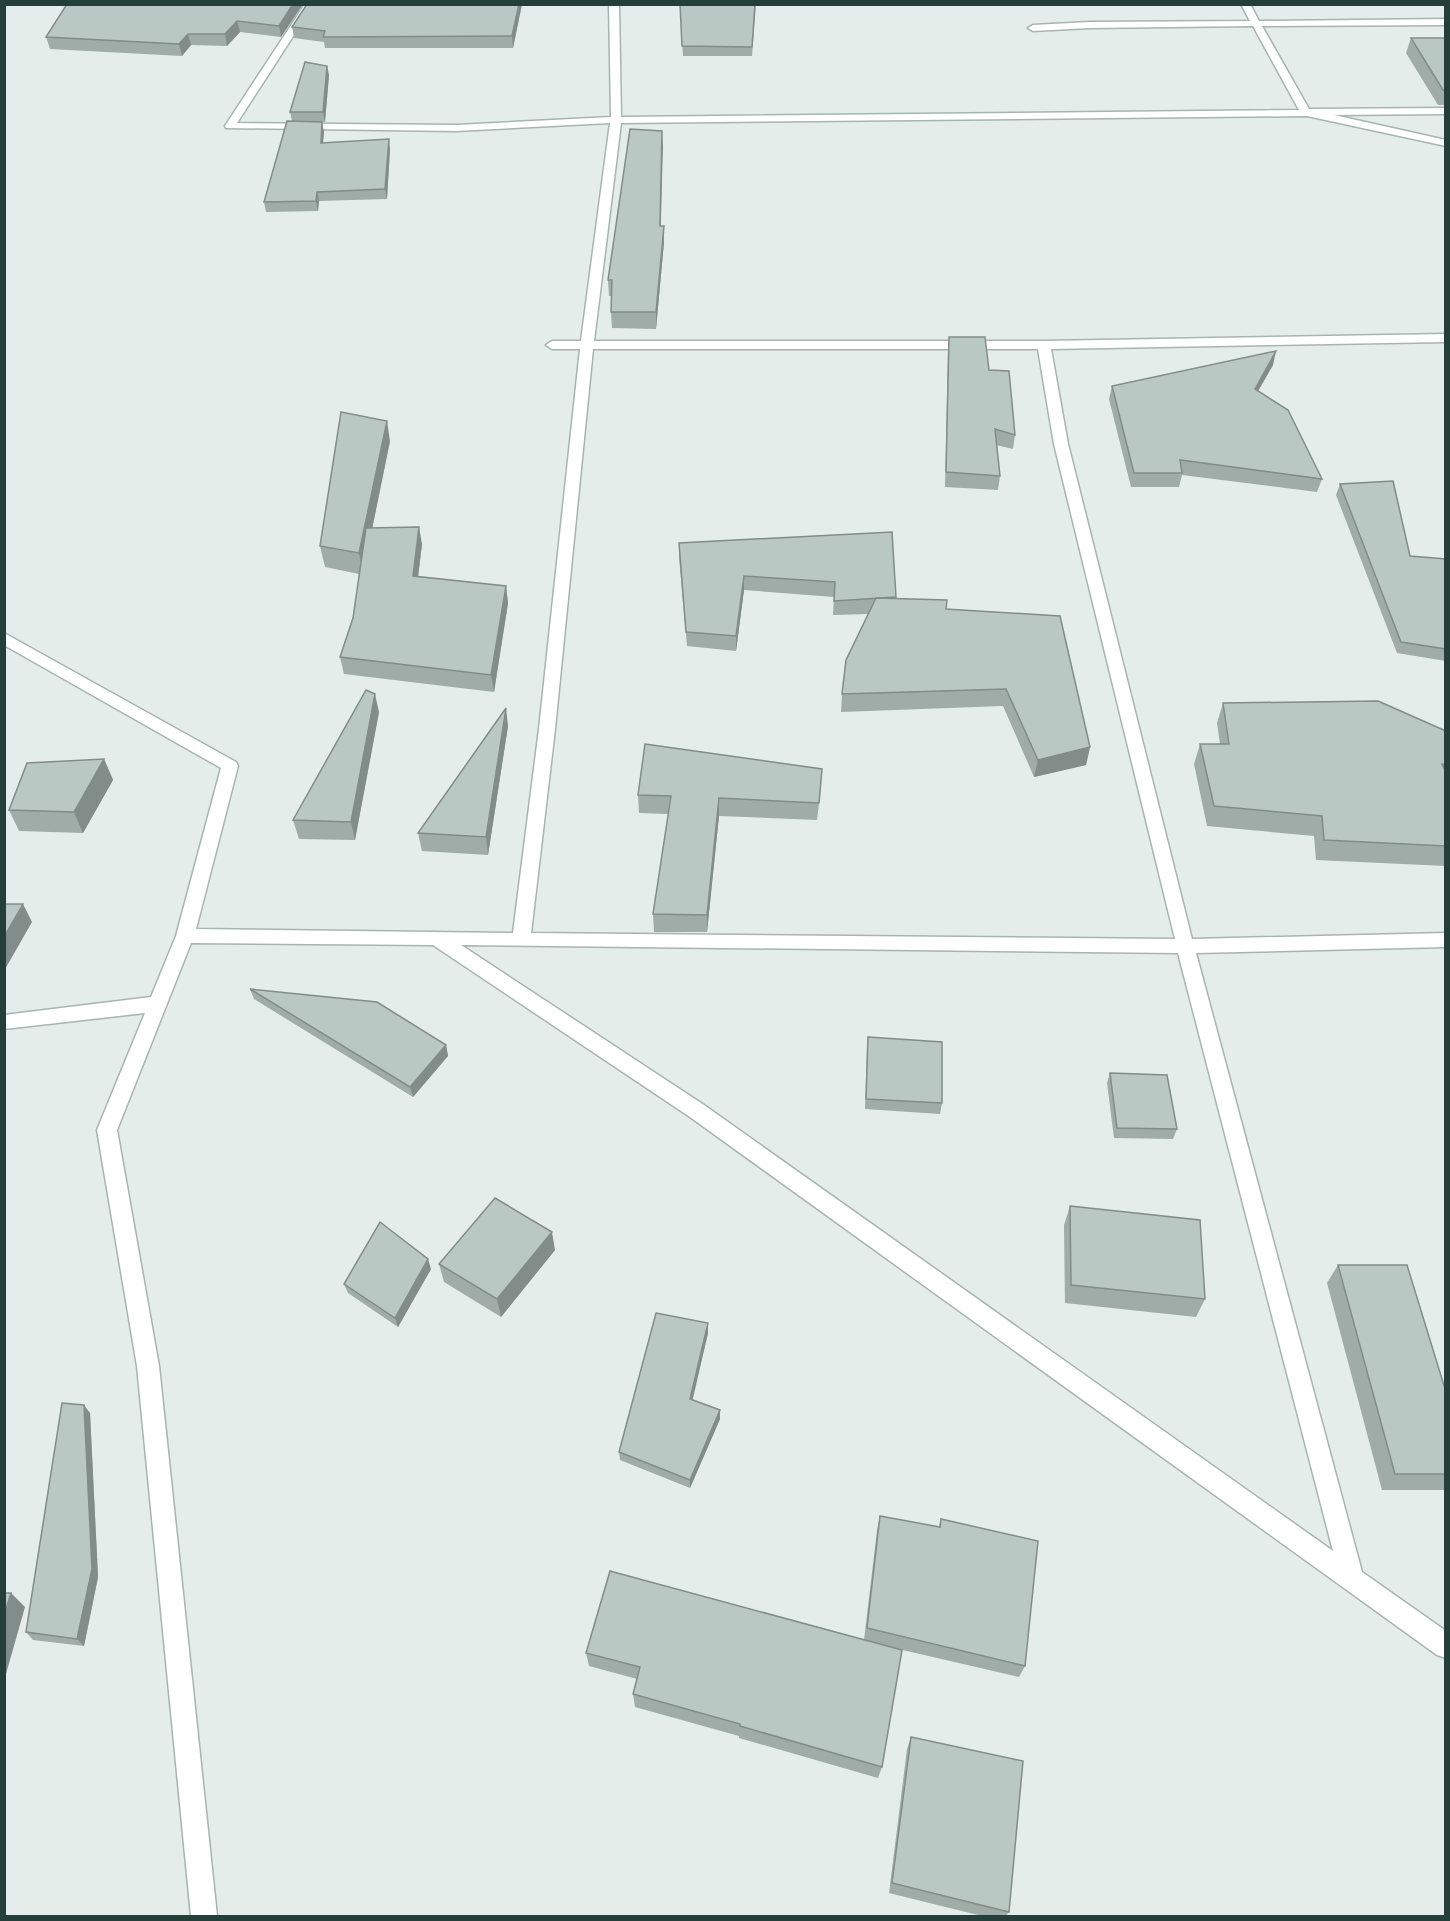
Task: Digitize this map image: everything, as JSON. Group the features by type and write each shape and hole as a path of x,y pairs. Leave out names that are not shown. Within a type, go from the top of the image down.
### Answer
{"street":[{"path":"309,4 308,10 230,126 456,128 616,120 1446,111"},
{"path":"521,939 548,729 587,345 616,120 614,4"},
{"path":"1245,4 1305,112 1446,143"},
{"path":"1033,28 1090,25 1446,22"},
{"path":"552,345 1044,345 1446,338"},
{"path":"1044,345 1061,444 1185,946 1352,1578"},
{"path":"4,638 230,766 184,936 107,1130 148,1366 204,1917"},
{"path":"184,936 1185,946 1446,940"},
{"path":"436,938 697,1111 1446,1646"},
{"path":"4,1022 157,1004"}],"building":[{"path":"67,4 293,4 279,26 237,21 225,34 188,34 179,44 46,37"},
{"path":"307,4 519,4 512,36 323,37 325,31 292,27"},
{"path":"680,4 755,4 752,47 682,46"},
{"path":"1411,38 1446,38 1446,90 1443,90"},
{"path":"305,62 327,66 323,112 290,112"},
{"path":"287,121 322,122 321,143 389,139 385,189 317,192 316,201 264,202"},
{"path":"630,129 662,131 660,226 664,226 656,312 611,312 612,280 608,280"},
{"path":"949,337 985,337 989,370 1009,371 1015,435 995,429 1000,476 946,472"},
{"path":"1276,351 1255,389 1288,410 1322,479 1180,460 1182,473 1134,473 1112,386"},
{"path":"341,412 387,421 359,553 320,546"},
{"path":"1393,481 1410,556 1446,559 1446,649 1401,642 1340,484"},
{"path":"419,527 413,576 506,586 491,675 340,657 353,618 366,528"},
{"path":"892,532 896,597 834,601 835,582 744,576 736,636 686,632 679,543"},
{"path":"876,598 947,600 946,609 1060,616 1090,747 1038,760 1006,689 842,694 846,660"},
{"path":"366,690 375,694 351,822 293,820"},
{"path":"1378,701 1446,731 1446,765 1442,764 1446,772 1446,846 1324,840 1322,816 1214,806 1200,744 1229,744 1223,703"},
{"path":"506,708 486,837 418,833"},
{"path":"645,744 822,769 819,803 719,798 707,915 653,914 671,796 638,795"},
{"path":"104,759 74,812 9,810 27,763"},
{"path":"4,904 23,904 4,937"},
{"path":"250,989 377,1002 446,1045 410,1087"},
{"path":"868,1037 942,1042 942,1103 866,1099"},
{"path":"1110,1073 1167,1075 1177,1129 1117,1128"},
{"path":"495,1198 552,1232 497,1299 439,1264"},
{"path":"1070,1206 1200,1220 1205,1299 1071,1285"},
{"path":"380,1222 428,1259 395,1318 344,1284"},
{"path":"1338,1265 1407,1265 1446,1392 1446,1474 1395,1474"},
{"path":"656,1313 708,1323 690,1399 720,1410 690,1480 619,1452"},
{"path":"62,1403 84,1405 92,1569 77,1639 26,1632"},
{"path":"880,1516 940,1527 941,1519 1038,1541 1025,1666 867,1628"},
{"path":"610,1571 902,1650 882,1767 633,1694 640,1667 586,1653"},
{"path":"4,1593 11,1593 4,1615"},
{"path":"911,1737 1023,1761 1009,1912 892,1883"}]}
